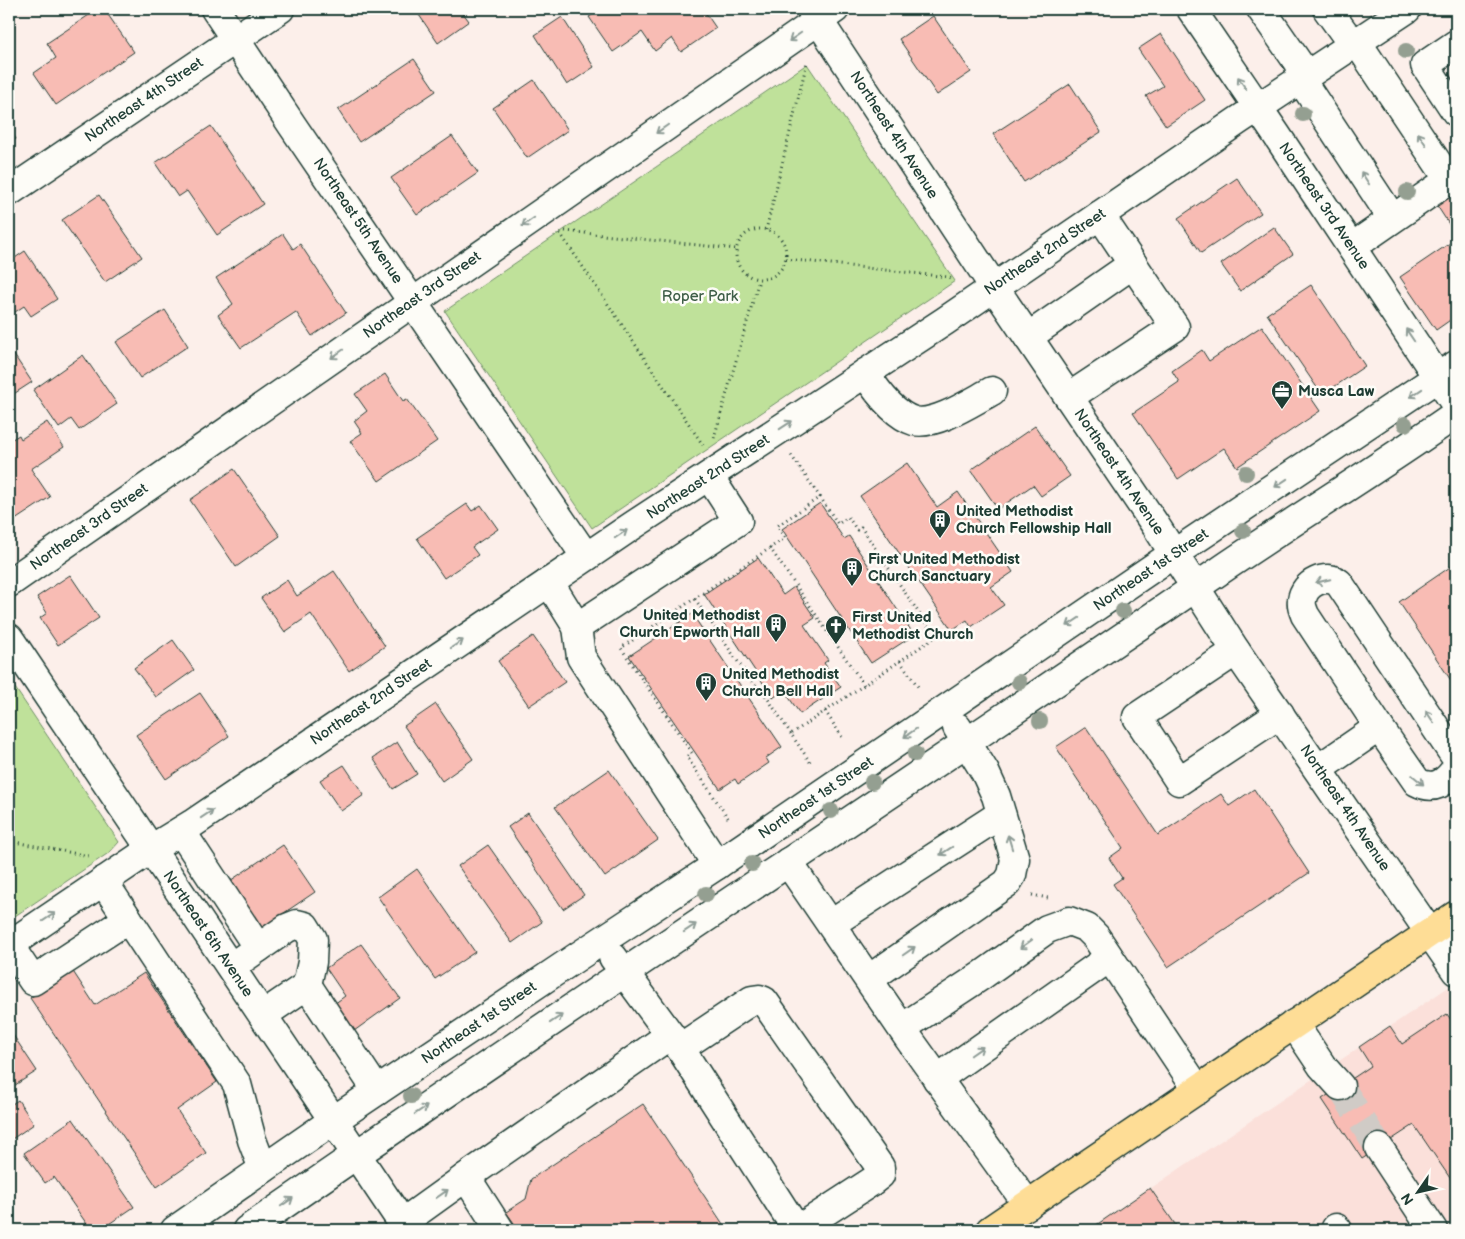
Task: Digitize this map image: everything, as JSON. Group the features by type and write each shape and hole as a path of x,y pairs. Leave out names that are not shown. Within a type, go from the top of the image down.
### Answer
{"main road":[{"path":"990,1230 1456,915"}],"street":[{"name":"Northeast 5th Avenue","path":"215,9 586,557"},
{"name":"Northeast 4th Street","path":"9,192 280,9"},
{"name":"Northeast 3rd Avenue","path":"1191,9 1352,247 1447,371 1456,405"},
{"path":"1261,9 1299,64 1301,80 1392,218"},
{"path":"1327,9 1345,34 1357,42 1449,180 1352,247"},
{"name":"Northeast 2nd Street","path":"9,945 1407,9"},
{"name":"Northeast 4th Avenue","path":"821,13 994,287 1174,554 1236,651 1456,971"},
{"name":"Northeast 3rd Street","path":"9,583 413,302 821,13"},
{"path":"1456,44 1425,65 1456,112"},
{"path":"1069,397 1175,327 1100,215"},
{"path":"1028,336 1133,264"},
{"name":"Northeast 1st Street","path":"175,1230 334,1120 602,942 1447,371"},
{"path":"865,373 881,396 898,412 914,421 933,420 953,412 992,391"},
{"path":"247,1230 967,741 1456,414"},
{"path":"577,627 738,521 709,476"},
{"path":"1456,758 1339,583 1334,579 1321,579 1307,588 1301,602 1302,608 1417,782 1426,786 1434,786 1443,782 1456,768"},
{"path":"549,582 577,627 581,657 716,865"},
{"name":"Northeast 6th Avenue","path":"9,638 405,1226"},
{"path":"1236,651 1137,717 1179,781 1280,714"},
{"path":"869,979 1007,883 1012,875 1015,859 996,796 967,741 946,709"},
{"path":"1318,769 1379,727"},
{"path":"831,924 1001,814"},
{"path":"181,831 258,948"},
{"path":"788,862 937,1079 1028,1205"},
{"path":"103,881 237,1084 252,1140 263,1169"},
{"path":"9,945 33,981 128,919"},
{"path":"902,1028 981,976 1047,929 1068,921 1087,928 1096,937 1198,1090"},
{"path":"231,967 287,928 297,924 305,926 313,939 312,962 307,985 263,1015"},
{"path":"405,1226 466,1177 675,1042 752,1000 759,999 764,1001 880,1167 880,1175 797,1230 675,1042 602,942"},
{"path":"937,1079 1109,958"},
{"path":"307,985 377,1091"},
{"path":"1294,1024 1322,1066 1340,1086"},
{"path":"1379,1148 1433,1230"},
{"path":"466,1177 500,1230"}],"path":[{"path":"766,230 809,57"},
{"path":"756,229 766,230 775,233 782,240 786,249 786,259 782,268 775,275 759,280 747,275 740,268 736,259 736,249 740,240 747,233 756,229"},
{"path":"704,446 558,230 736,249"},
{"path":"786,259 948,278 958,282"},
{"path":"712,445 759,280"},
{"path":"790,454 838,524 848,517 857,530 861,528 935,637 791,734"},
{"path":"728,818 687,757 692,753 621,648 785,538 777,526 820,497"},
{"path":"770,548 864,685"},
{"path":"694,599 751,681 764,693 810,762"},
{"path":"900,660 919,688"},
{"path":"825,712 844,740"},
{"path":"9,840 92,856"}],"shaded area":[{"path":"1456,982 1456,1230 1089,1230"}],"green space":[{"name":"Roper Park","path":"807,64 955,281 592,528 445,311"},
{"path":"9,679 119,842 110,852 9,920"}],"building":[{"path":"98,9 104,9 134,52 56,105 34,73 56,58 47,43"},
{"path":"415,9 460,9 469,21 438,43"},
{"path":"601,9 703,9 716,28 681,52 672,38 655,51 642,32 613,52 589,17"},
{"path":"933,16 971,72 937,95 899,39"},
{"path":"562,17 594,67 567,85 535,35"},
{"path":"1161,34 1205,100 1166,126 1146,96 1163,86 1138,49"},
{"path":"414,59 436,91 359,142 338,110"},
{"path":"534,80 568,130 527,158 493,108"},
{"path":"1070,84 1101,132 1024,182 993,134"},
{"path":"211,126 263,204 217,235 187,191 178,197 155,163"},
{"path":"9,128 16,139 9,144"},
{"path":"452,136 478,173 417,215 391,178"},
{"path":"1237,178 1261,213 1201,253 1178,218"},
{"path":"1456,186 1456,235 1434,201"},
{"path":"99,195 142,257 105,282 62,220"},
{"path":"1274,227 1293,254 1240,291 1221,264"},
{"path":"283,234 293,249 300,244 346,313 312,336 296,312 241,348 218,315 233,304 216,278"},
{"path":"1456,239 1456,316 1436,330 1400,277"},
{"path":"25,251 57,299 31,316 24,306 9,316 9,262"},
{"path":"1311,285 1365,366 1322,395 1267,314"},
{"path":"165,310 188,346 140,378 116,342"},
{"path":"1262,326 1320,411 1237,467 1224,448 1178,479 1133,413 1179,382 1172,371 1202,350 1209,361"},
{"path":"14,355 32,382 9,397 9,358"},
{"path":"83,355 117,404 79,430 71,419 59,428 33,390"},
{"path":"385,374 403,401 407,399 437,441 379,481 350,441 362,433 354,421 367,411 355,394"},
{"path":"47,422 64,447 31,469 50,497 9,524 9,441 19,435 21,439"},
{"path":"1035,426 1070,476 1041,496 1033,485 998,509 971,470"},
{"name":"United Methodist Church Fellowship Hall","path":"907,463 937,507 958,492 1013,572 991,587 1004,605 971,627 967,620 952,630 860,496"},
{"path":"234,469 280,536 236,567 190,500"},
{"name":"First United Methodist Church Sanctuary","path":"820,503 844,539 849,536 914,635 871,663 782,529"},
{"path":"467,504 472,511 481,505 498,529 472,547 478,555 444,578 417,538"},
{"name":"United Methodist Church Epworth Hall","path":"758,558 783,595 794,587 815,618 804,625 828,660 824,663 841,687 800,714 784,690 773,698 704,594"},
{"path":"1456,563 1456,688 1399,602"},
{"path":"334,571 385,646 349,671 311,614 285,632 261,598 287,580 297,596"},
{"path":"70,575 99,618 58,645 40,618 47,613 37,597"},
{"name":"United Methodist Church Bell Hall","path":"692,614 782,747 766,758 769,763 738,784 735,779 720,789 629,656"},
{"path":"533,636 565,682 529,706 498,661"},
{"path":"173,640 194,670 156,697 134,668"},
{"path":"200,693 229,736 166,779 136,735"},
{"path":"436,704 473,759 442,781 404,726"},
{"path":"1086,727 1158,835 1221,794 1229,806 1254,789 1309,873 1168,967 1113,884 1122,878 1109,858 1123,848 1056,747"},
{"path":"397,742 417,774 393,789 373,758"},
{"path":"344,765 364,795 341,811 320,780"},
{"path":"609,770 658,840 605,877 555,807"},
{"path":"528,813 584,895 563,909 508,827"},
{"path":"283,845 315,892 256,932 224,885"},
{"path":"488,845 542,922 512,943 458,866"},
{"path":"417,869 475,952 435,979 378,897"},
{"path":"361,944 400,998 354,1031 334,1004 345,996 326,968"},
{"path":"72,970 95,1005 144,973 217,1082 177,1110 206,1153 157,1187 30,998"},
{"path":"1447,1014 1456,1027 1456,1178 1452,1181 1414,1125 1362,1159 1322,1099 1371,1066 1359,1047 1390,1026 1402,1044"},
{"path":"9,1029 37,1071 9,1089"},
{"path":"18,1100 34,1124 9,1141 9,1106"},
{"path":"643,1104 727,1230 519,1230 506,1212 526,1199 531,1179"},
{"path":"73,1119 134,1207 100,1230 91,1230 54,1177 45,1183 24,1153"},
{"path":"1150,1188 1179,1230 1089,1230"}],"tunnel":[{"path":"1340,1086 1379,1148"}],"place":[{"name":"Musca Law","path":"1282,410"},
{"name":"United Methodist Church Fellowship Hall","path":"940,539"},
{"name":"First United Methodist Church Sanctuary","path":"852,587"},
{"name":"United Methodist Church Epworth Hall","path":"776,643"},
{"name":"First United Methodist Church","path":"836,645"},
{"name":"United Methodist Church Bell Hall","path":"706,702"}]}
